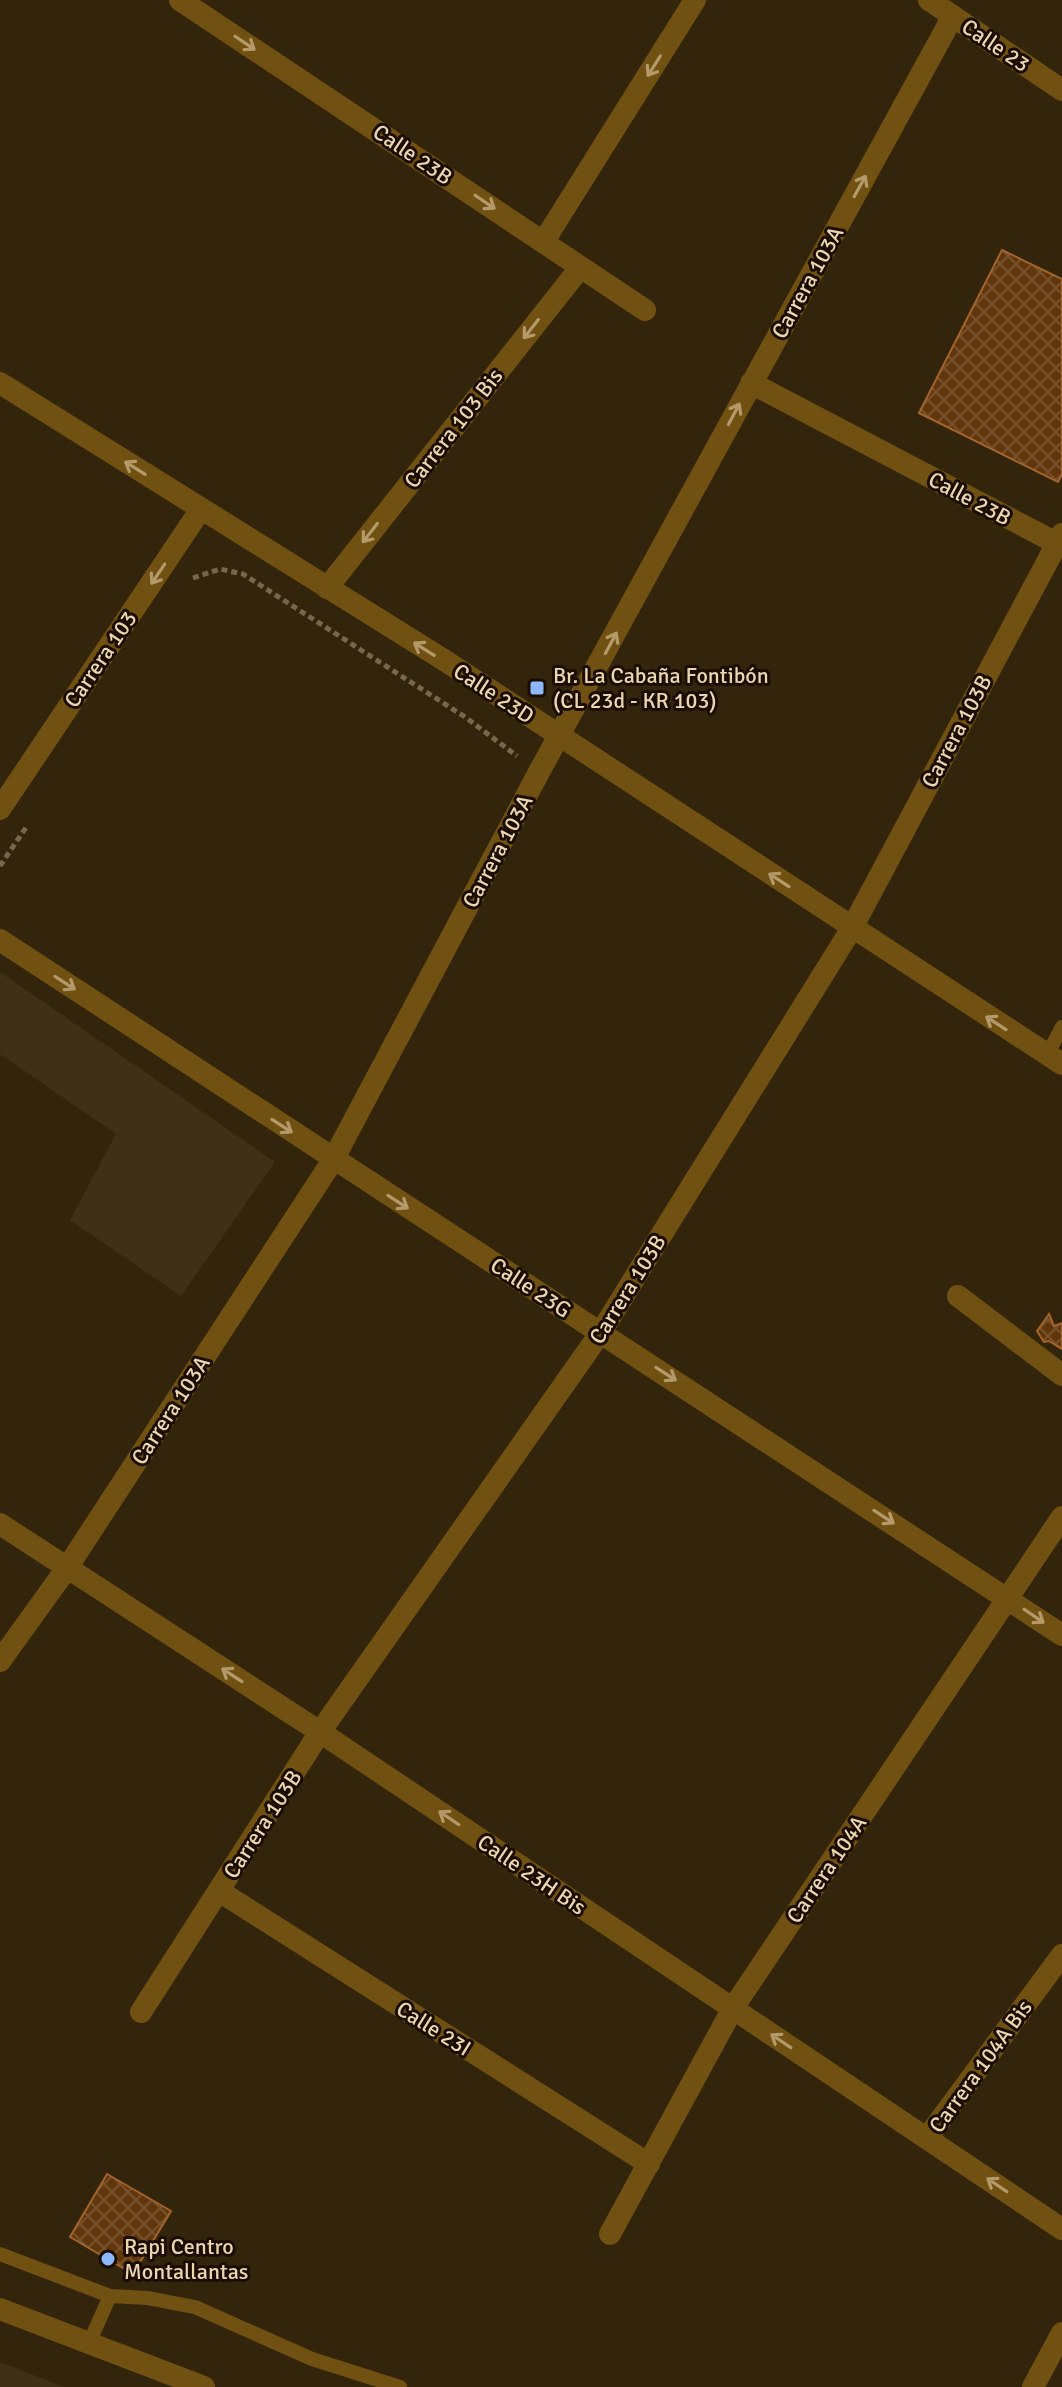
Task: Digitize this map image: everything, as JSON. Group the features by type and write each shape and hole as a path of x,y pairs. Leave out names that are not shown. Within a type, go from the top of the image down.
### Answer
{"street":[{"name":"Calle 23B","path":"180,0 645,310"},
{"path":"544,241 695,0"},
{"name":"Calle 23","path":"929,0 1062,90"},
{"name":"Carrera 103A","path":"0,1661 67,1568 333,1160 539,772 953,16"},
{"name":"Carrera 103 Bis","path":"327,588 580,268"},
{"name":"Calle 23D","path":"0,383 561,736 1054,1060"},
{"name":"Calle 23B","path":"751,383 1060,541"},
{"name":"Carrera 103","path":"0,809 201,509"},
{"name":"Carrera 103B","path":"141,2012 320,1732 601,1332 852,928 1060,541"},
{"name":"Calle 23G","path":"0,940 1062,1635"},
{"path":"958,1296 1062,1375"},
{"name":"Carrera 104A","path":"610,2234 733,2008 1062,1517"},
{"name":"Calle 23H Bis","path":"0,1524 320,1732 1062,2229"},
{"name":"Calle 23I","path":"219,1891 649,2164"},
{"name":"Carrera 104A Bis","path":"927,2138 1062,1955"},
{"path":"0,2309 204,2387"},
{"path":"1033,2387 1062,2333"}],"lane":[{"path":"1054,1060 1062,1027"},
{"path":"0,2254 110,2296 148,2298 195,2307 312,2359 400,2387"},
{"path":"89,2343 110,2296"}],"path":[{"path":"185,589 194,576 220,569 243,574 465,717 539,772"},
{"path":"0,866 35,813"}],"shaded area":[{"path":"0,972 275,1162 181,1296 70,1220 116,1134 0,1054"},
{"path":"0,2362 64,2387 0,2387"}],"building":[{"path":"1002,250 1062,279 1062,474 1058,482 919,413"},
{"path":"1049,1314 1054,1326 1062,1323 1062,1349 1049,1341 1044,1342 1037,1331"},
{"path":"107,2174 171,2211 133,2274 70,2237"}],"place":[{"name":"Br. La Cabaña Fontibón (CL 23d - KR 103)","path":"537,688"},
{"name":"Rapi Centro Montallantas","path":"108,2259"}]}
